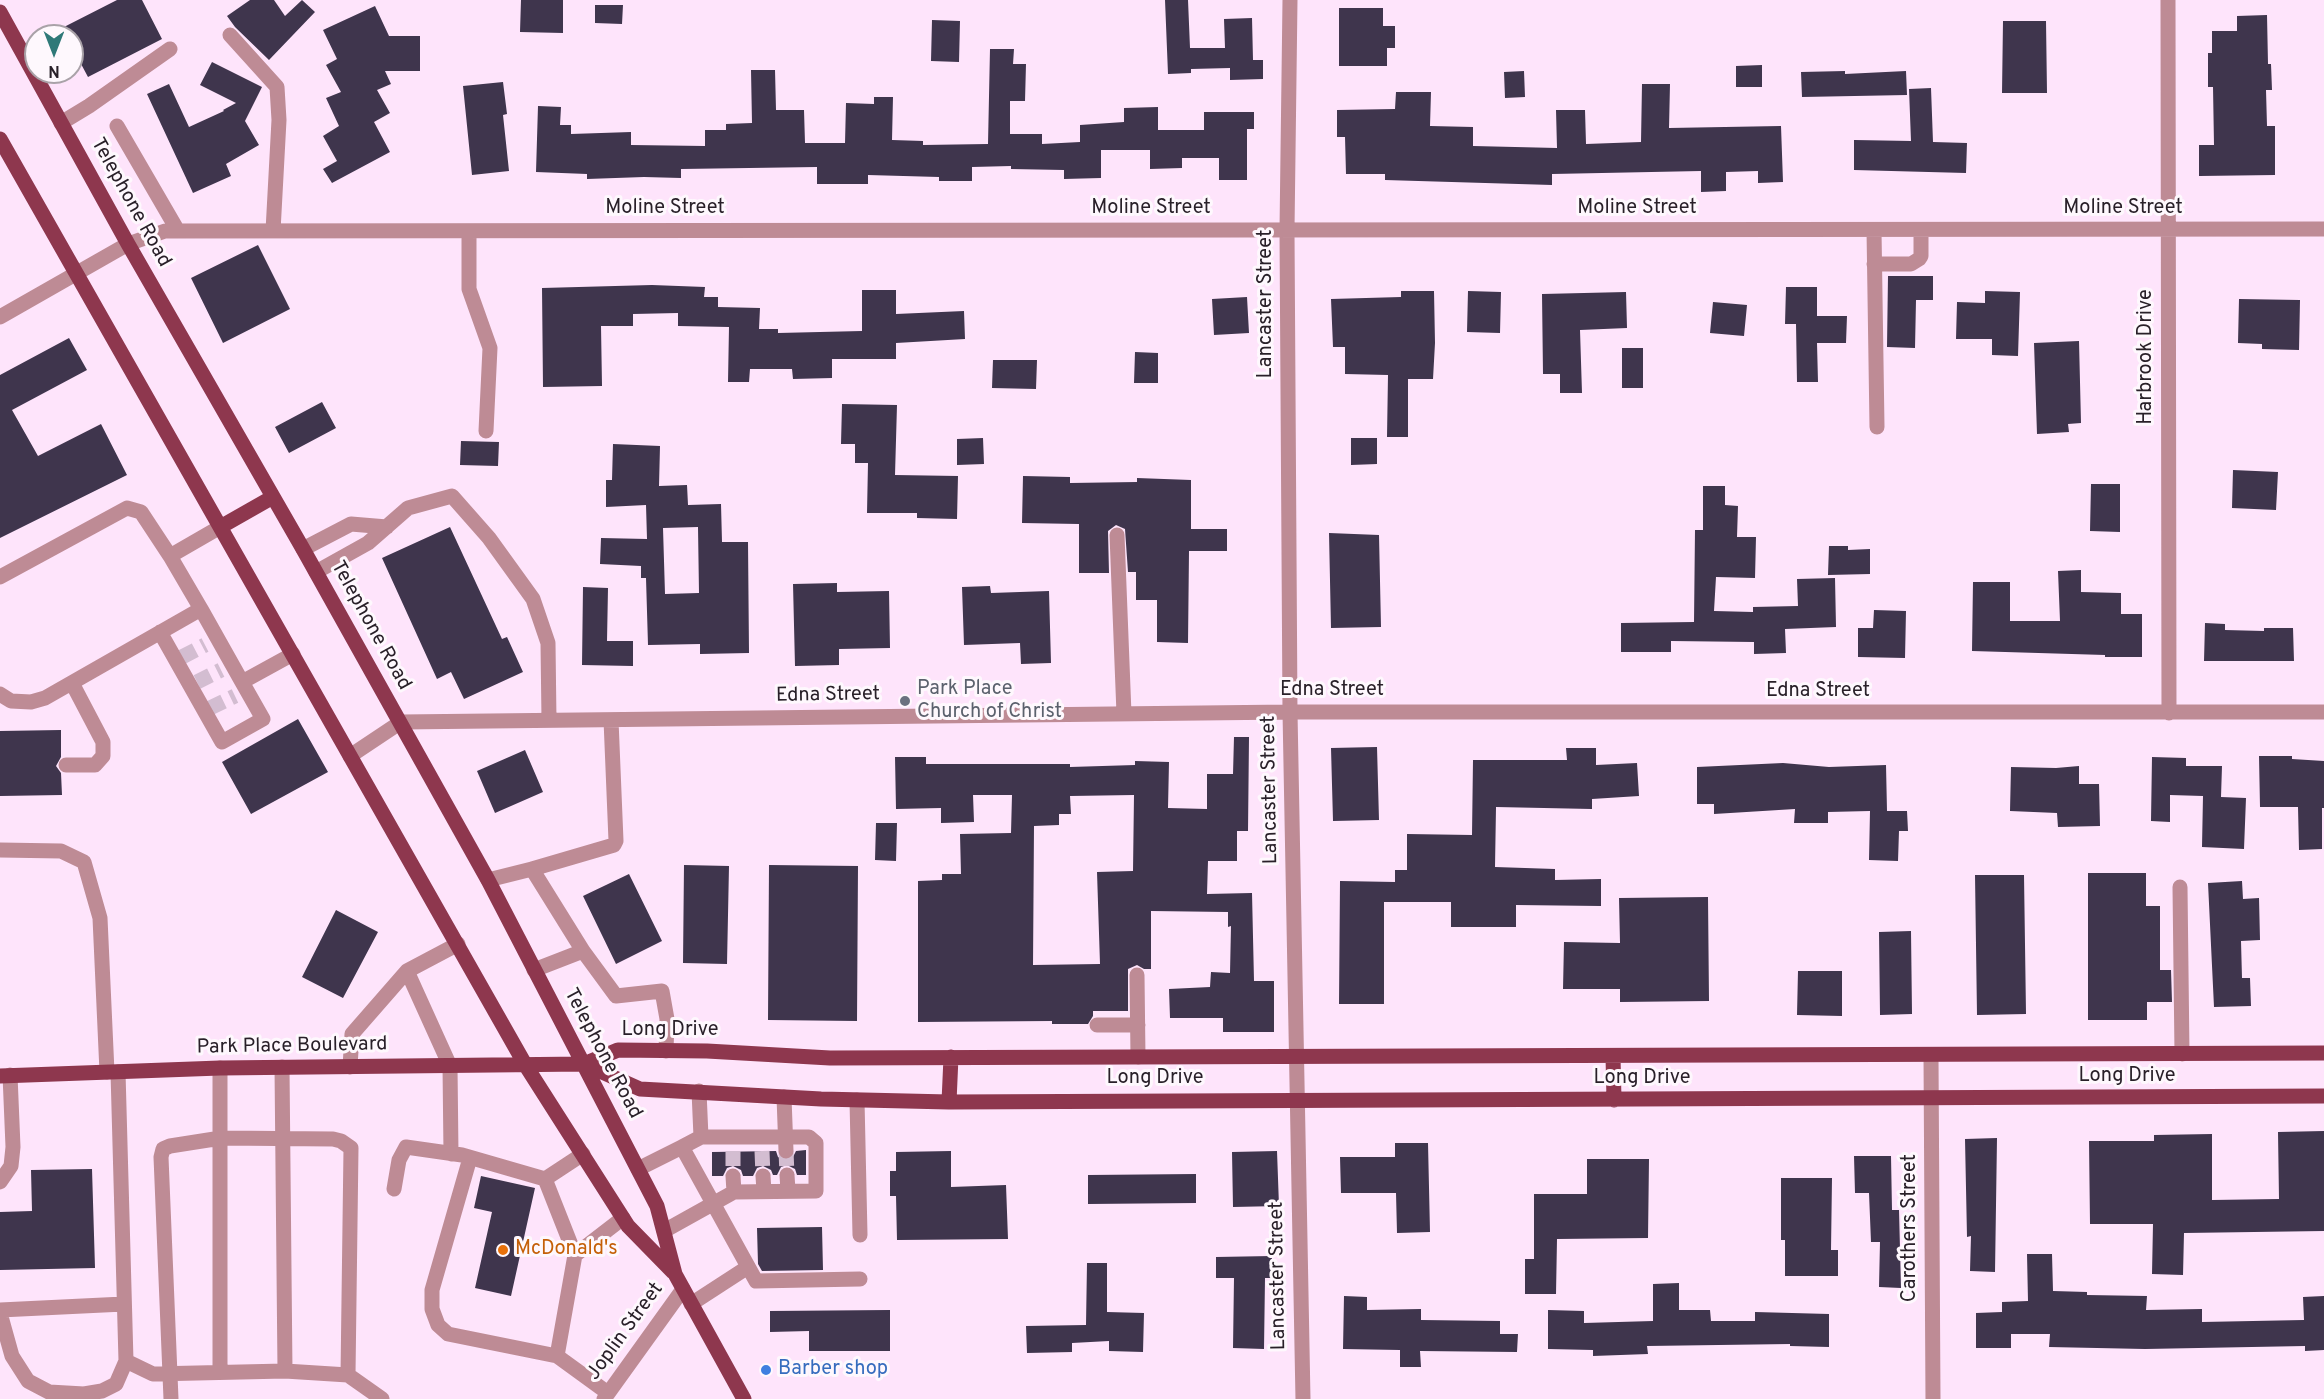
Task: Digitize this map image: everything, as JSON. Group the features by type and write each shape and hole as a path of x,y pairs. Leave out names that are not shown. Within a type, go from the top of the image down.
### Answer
{"main road":[{"name":"Telephone Road","path":"0,12 128,244 401,722 488,880 657,1206 675,1274 744,1399"},
{"name":"Telephone Road","path":"0,138 222,526 526,1066 628,1226 675,1274"},
{"path":"222,526 273,497"},
{"name":"Long Drive","path":"584,1064 618,1050 707,1051 830,1058 2324,1053"},
{"path":"1614,1056 1614,1100"},
{"path":"949,1102 951,1057"},
{"name":"Long Drive","path":"584,1064 640,1089 784,1097 949,1102 2324,1096"},
{"name":"Park Place Boulevard","path":"5,1075 220,1068 584,1064"}],"street":[{"name":"Lancaster Street","path":"1290,0 1287,230 1290,712 1303,1399"},
{"name":"Harbrook Drive","path":"2168,0 2169,713"},
{"path":"230,35 277,87 279,120 273,231"},
{"path":"61,123 170,49"},
{"path":"117,126 178,231"},
{"name":"Moline Street","path":"0,317 128,244 165,231 2324,229"},
{"path":"1874,230 1877,427"},
{"path":"1874,264 1911,264 1919,259 1921,230"},
{"path":"469,231 469,289 490,348 486,431"},
{"path":"316,572 368,543 408,508 452,496 489,538 533,600 548,643 549,720"},
{"path":"0,577 127,508 141,512 171,556 201,609 211,642 263,719 222,742 194,684 179,658 160,633"},
{"path":"303,549 351,524 387,527"},
{"path":"171,556 222,526"},
{"path":"1117,535 1124,714"},
{"path":"0,694 11,701 31,702 45,698 201,609"},
{"path":"241,689 293,654"},
{"path":"66,765 95,765 103,756 103,742 72,683"},
{"name":"Edna Street","path":"401,722 1290,712 2324,712"},
{"path":"488,880 614,845 616,841 611,720"},
{"path":"350,756 401,722"},
{"path":"0,850 62,851 84,862 100,918 104,1016 112,1072 124,1304 126,1361 116,1384 102,1391 84,1394 49,1392 28,1381 12,1356 0,1311 124,1304"},
{"path":"532,869 583,951 616,996 662,992 667,1019 666,1051"},
{"path":"2180,887 2182,1054"},
{"path":"350,1067 352,1034 407,971 458,944"},
{"path":"534,970 583,951"},
{"path":"407,971 450,1066 451,1154"},
{"path":"1137,975 1138,1057"},
{"path":"1097,1026 1138,1026"},
{"name":"Carothers Street","path":"1931,1056 1933,1399"},
{"path":"282,1067 285,1371"},
{"path":"220,1068 220,1372"},
{"path":"0,1182 11,1166 14,1147 5,1075"},
{"path":"699,1091 701,1137"},
{"path":"784,1097 786,1144"},
{"path":"857,1100 860,1235"},
{"path":"638,1169 701,1137 732,1144 786,1144 809,1137 816,1143 816,1191 734,1192 664,1231"},
{"path":"171,1399 161,1157 163,1149 170,1146 221,1138 333,1139 351,1148 348,1374"},
{"path":"394,1189 399,1160 406,1147 470,1158 545,1179 583,1154"},
{"path":"682,1147 756,1281 860,1279"},
{"path":"470,1158 432,1290 432,1309 438,1325 448,1334 557,1356 606,1396"},
{"path":"787,1175 788,1191"},
{"path":"733,1176 734,1192"},
{"path":"763,1176 764,1191"},
{"path":"545,1179 575,1255 557,1356"},
{"path":"575,1255 623,1218"},
{"path":"691,1304 748,1267"},
{"name":"Joplin Street","path":"606,1396 683,1289"},
{"path":"126,1361 153,1374 285,1371 348,1374 382,1399"},
{"path":"28,1381 28,1399"}],"building":[{"path":"117,0 142,0 162,39 88,77 84,70 84,24 70,24"},
{"path":"250,0 274,0 285,16 302,0 315,12 269,60 235,27 227,16"},
{"path":"521,0 563,0 563,33 520,32"},
{"path":"1165,0 1188,0 1190,48 1225,48 1224,19 1252,18 1253,60 1263,60 1263,79 1230,80 1230,68 1191,69 1191,73 1168,74"},
{"path":"595,5 623,5 622,24 595,23"},
{"path":"375,6 389,36 420,36 420,71 385,71 391,84 377,90 390,113 374,122 390,152 332,183 323,169 337,161 323,136 339,126 326,98 341,92 326,65 337,59 323,30"},
{"path":"1339,8 1383,8 1383,26 1395,26 1395,48 1387,48 1387,66 1339,66"},
{"path":"2267,15 2268,64 2271,64 2272,90 2266,90 2267,126 2275,126 2275,175 2199,176 2199,145 2214,145 2213,87 2208,87 2208,53 2212,53 2212,31 2237,31 2237,16"},
{"path":"932,20 960,21 959,62 931,61"},
{"path":"2003,21 2046,21 2047,93 2002,93"},
{"path":"990,49 1014,49 1013,64 1026,64 1025,101 1010,101 1010,134 1042,134 1042,144 1080,142 1080,125 1124,122 1124,108 1158,107 1158,130 1204,130 1204,112 1254,112 1254,129 1247,129 1247,180 1219,180 1219,158 1182,158 1182,168 1150,169 1150,150 1101,150 1101,178 1064,179 1064,170 1011,169 1011,166 972,167 972,181 939,181 939,177 868,175 868,184 817,184 817,167 681,169 681,178 587,179 587,174 536,172 538,106 561,107 560,125 571,125 571,134 631,132 631,145 705,146 705,130 726,130 726,124 752,123 751,70 775,70 776,110 804,110 805,143 845,143 846,103 874,104 874,97 893,97 892,140 923,141 923,145 988,144"},
{"path":"212,62 262,87 245,121 259,145 226,164 231,176 193,193 147,94 169,84 189,127 224,111 236,103 200,85"},
{"path":"1762,65 1762,87 1736,87 1736,66"},
{"path":"1524,71 1525,97 1505,98 1504,72"},
{"path":"1845,71 1845,74 1906,71 1907,95 1802,97 1801,72"},
{"path":"503,82 507,114 503,115 509,171 472,175 463,86"},
{"path":"1642,84 1670,84 1669,128 1781,126 1783,182 1758,183 1758,171 1726,172 1726,191 1701,192 1701,171 1552,174 1552,185 1385,180 1385,174 1346,174 1345,137 1337,137 1337,110 1395,109 1396,92 1431,92 1430,126 1473,127 1473,146 1557,148 1556,110 1585,110 1586,144 1641,142"},
{"path":"1931,88 1933,142 1967,143 1966,173 1854,170 1854,140 1911,141 1909,89"},
{"path":"258,245 290,309 223,343 191,278"},
{"path":"1888,276 1933,276 1933,300 1916,300 1915,348 1887,347"},
{"path":"652,285 705,287 704,297 718,297 718,307 760,308 759,329 778,329 778,333 862,331 862,290 896,290 896,314 964,311 965,339 896,343 896,359 832,359 832,378 793,379 792,369 750,369 749,382 728,382 729,327 678,326 678,313 633,314 633,326 601,326 602,386 543,387 542,288"},
{"path":"1786,287 1817,287 1817,316 1847,316 1846,343 1817,343 1818,382 1797,382 1796,324 1785,324"},
{"path":"1401,291 1434,291 1433,379 1408,379 1408,437 1387,437 1388,375 1345,374 1345,347 1333,347 1331,299 1401,297"},
{"path":"1468,291 1501,292 1500,333 1467,332"},
{"path":"1985,291 2020,292 2018,356 1992,355 1992,339 1956,339 1957,302 1985,303"},
{"path":"1626,292 1627,328 1580,330 1582,393 1560,393 1560,374 1543,374 1542,294"},
{"path":"1247,297 1249,333 1214,335 1212,299"},
{"path":"2239,299 2300,300 2299,350 2262,349 2262,344 2238,343"},
{"path":"1713,302 1747,305 1744,336 1710,333"},
{"path":"69,338 87,370 12,410 38,456 101,424 127,475 0,538 0,375"},
{"path":"2079,341 2081,423 2068,424 2069,432 2037,434 2034,343"},
{"path":"1622,348 1643,348 1643,388 1622,388"},
{"path":"1135,352 1158,353 1158,383 1134,383"},
{"path":"993,360 1037,360 1036,389 992,388"},
{"path":"322,402 336,428 289,453 275,427"},
{"path":"842,404 897,405 895,475 958,476 957,519 917,518 917,513 867,513 868,463 855,463 855,444 841,444"},
{"path":"983,438 984,464 957,465 957,439"},
{"path":"1351,438 1377,438 1377,464 1351,465"},
{"path":"461,441 499,442 498,466 460,465"},
{"path":"613,444 660,446 659,486 687,485 688,505 721,504 722,542 748,542 749,653 700,654 700,644 648,645 646,578 641,578 641,566 600,564 601,538 647,539 646,505 606,507 606,480 612,480","holes":["698,527 699,593 665,594 663,528"]},
{"path":"2233,470 2278,472 2276,510 2232,508"},
{"path":"1023,476 1070,477 1070,483 1137,482 1137,478 1191,480 1191,529 1227,529 1227,551 1189,551 1188,643 1157,642 1157,600 1136,600 1136,572 1128,572 1125,529 1116,525 1108,531 1109,573 1079,573 1079,524 1022,523"},
{"path":"2091,484 2120,484 2120,532 2090,531"},
{"path":"1703,486 1725,486 1725,505 1738,506 1737,537 1756,537 1755,578 1716,577 1714,611 1753,612 1753,607 1798,606 1797,579 1835,578 1836,627 1785,629 1786,653 1754,654 1754,642 1671,641 1671,652 1621,652 1621,623 1694,622 1695,530 1703,530"},
{"path":"450,527 502,639 507,637 523,672 464,699 451,672 437,679 382,558"},
{"path":"1329,533 1379,535 1381,627 1331,628"},
{"path":"1829,546 1848,546 1848,550 1870,549 1870,574 1828,575"},
{"path":"2081,570 2081,592 2121,593 2121,614 2142,614 2142,657 1972,651 1973,582 2010,582 2010,621 2060,621 2058,571"},
{"path":"837,583 837,592 889,591 890,648 839,649 839,665 795,666 793,584"},
{"path":"990,586 991,593 1049,591 1051,663 1021,664 1020,643 964,645 962,587"},
{"path":"583,587 608,588 607,641 633,641 633,666 582,665"},
{"path":"1874,610 1906,611 1905,658 1858,657 1858,628 1873,628"},
{"path":"2205,623 2225,624 2225,630 2264,631 2264,628 2293,628 2294,661 2204,661"},
{"path":"298,719 328,772 251,814 222,762"},
{"path":"61,730 61,757 56,766 61,773 62,795 0,796 0,731"},
{"path":"1234,737 1249,737 1248,831 1237,831 1237,861 1208,861 1207,894 1252,893 1254,981 1274,981 1274,1032 1223,1032 1223,1018 1170,1018 1169,989 1210,987 1211,972 1230,973 1231,926 1228,927 1228,912 1151,911 1151,969 1144,969 1137,965 1128,969 1128,1011 1093,1011 1088,1024 1052,1024 1052,1021 918,1022 918,881 942,880 942,874 961,874 960,834 1011,833 1012,795 973,795 974,822 941,823 941,808 896,809 895,757 926,757 926,764 1070,764 1070,767 1135,765 1135,761 1169,762 1168,808 1207,809 1207,774 1233,774","holes":["1134,795 1133,871 1097,872 1100,964 1033,965 1034,826 1059,825 1059,814 1071,814 1070,796"]},
{"path":"1377,747 1379,820 1333,821 1331,748"},
{"path":"1566,748 1596,748 1596,765 1637,763 1639,796 1592,799 1592,809 1496,807 1495,867 1555,869 1555,880 1601,879 1601,906 1516,905 1516,927 1451,927 1451,902 1384,902 1384,1004 1339,1004 1340,881 1395,882 1395,870 1407,870 1407,834 1472,835 1473,760 1567,760"},
{"path":"525,750 543,792 495,813 477,771"},
{"path":"2259,756 2292,756 2292,759 2324,761 2322,849 2299,850 2298,807 2260,807"},
{"path":"2152,757 2186,758 2186,766 2222,766 2221,797 2246,798 2244,849 2202,847 2203,796 2170,795 2170,822 2151,821"},
{"path":"1783,763 1829,767 1886,765 1887,811 1907,811 1908,831 1899,831 1898,861 1869,860 1870,811 1828,812 1828,823 1794,823 1795,809 1714,814 1714,804 1697,804 1697,767"},
{"path":"2079,766 2079,784 2099,784 2100,826 2058,827 2057,813 2010,811 2011,767"},
{"path":"876,823 897,823 896,861 875,860"},
{"path":"684,865 729,866 727,964 683,963"},
{"path":"769,865 858,866 857,1021 768,1020"},
{"path":"2088,873 2146,873 2146,906 2160,906 2160,970 2171,970 2172,1002 2147,1002 2147,1020 2088,1020"},
{"path":"629,874 662,941 616,964 583,896"},
{"path":"1975,875 2024,875 2026,1014 1977,1015"},
{"path":"2242,881 2243,899 2259,898 2260,940 2241,941 2242,978 2250,978 2251,1006 2214,1007 2208,883"},
{"path":"1708,897 1709,1001 1620,1002 1620,989 1563,989 1564,942 1620,943 1619,898"},
{"path":"336,910 378,932 343,998 302,977"},
{"path":"1911,931 1912,1014 1880,1015 1879,932"},
{"path":"1798,971 1842,971 1842,1016 1797,1015"},
{"path":"2324,1131 2324,1231 2184,1233 2183,1275 2152,1274 2153,1224 2090,1224 2089,1141 2154,1141 2154,1135 2212,1134 2212,1200 2279,1199 2278,1132"},
{"path":"1997,1138 1995,1272 1970,1271 1971,1236 1967,1237 1965,1139"},
{"path":"1395,1143 1428,1143 1430,1232 1397,1233 1396,1193 1341,1193 1340,1157 1395,1157"},
{"path":"806,1150 806,1175 797,1175 795,1169 787,1165 781,1167 777,1175 773,1175 771,1170 763,1166 757,1168 753,1176 743,1176 741,1170 733,1166 727,1168 723,1176 712,1176 712,1152 776,1151 778,1157 786,1161 792,1159 796,1151"},
{"path":"951,1151 951,1187 1006,1185 1008,1239 897,1240 896,1196 890,1196 890,1171 896,1171 896,1152"},
{"path":"1277,1151 1279,1206 1233,1207 1232,1152"},
{"path":"1854,1156 1891,1156 1892,1210 1899,1210 1901,1288 1879,1287 1880,1242 1871,1242 1869,1193 1855,1193"},
{"path":"1587,1159 1649,1159 1648,1238 1557,1239 1556,1294 1525,1294 1525,1259 1534,1259 1534,1194 1587,1194"},
{"path":"92,1169 95,1268 0,1270 0,1212 32,1211 31,1170"},
{"path":"1196,1174 1196,1203 1088,1204 1088,1175"},
{"name":"McDonald's","path":"481,1176 535,1188 511,1296 475,1288 492,1212 474,1208"},
{"path":"1781,1178 1832,1178 1831,1250 1838,1250 1838,1276 1785,1276 1785,1240 1781,1240"},
{"path":"822,1227 823,1270 762,1271 758,1264 757,1228"},
{"path":"2027,1254 2052,1254 2053,1291 2087,1292 2087,1295 2147,1296 2146,1310 2202,1309 2202,1322 2304,1320 2303,1297 2324,1296 2324,1350 2305,1351 2305,1346 2145,1349 2049,1347 2050,1334 2011,1334 2011,1348 1976,1348 1976,1313 2002,1312 2002,1302 2028,1301"},
{"path":"1272,1256 1272,1278 1265,1278 1264,1349 1233,1348 1234,1278 1216,1278 1216,1257"},
{"path":"1087,1263 1107,1263 1107,1312 1144,1313 1143,1352 1109,1351 1109,1341 1072,1343 1072,1352 1027,1353 1026,1326 1086,1325"},
{"path":"1679,1283 1679,1310 1710,1310 1711,1321 1755,1321 1755,1312 1829,1314 1829,1347 1790,1346 1790,1344 1647,1346 1648,1354 1593,1356 1593,1350 1548,1349 1548,1310 1584,1311 1584,1323 1653,1321 1653,1284"},
{"path":"1344,1296 1367,1297 1367,1310 1421,1309 1421,1320 1500,1321 1500,1334 1518,1334 1517,1352 1420,1351 1421,1367 1400,1367 1400,1350 1343,1349"},
{"path":"890,1310 890,1351 809,1351 809,1331 770,1332 770,1311"}],"tunnel":[{"path":"182,657 205,645"},
{"path":"197,682 221,670"},
{"path":"210,708 235,696"},
{"path":"733,1151 733,1176"},
{"path":"762,1151 763,1176"},
{"path":"786,1151 787,1175"}],"place":[{"name":"Park Place Church of Christ","path":"905,701"},
{"name":"McDonald's","path":"503,1250"},
{"name":"Barber shop","path":"766,1370"}]}
